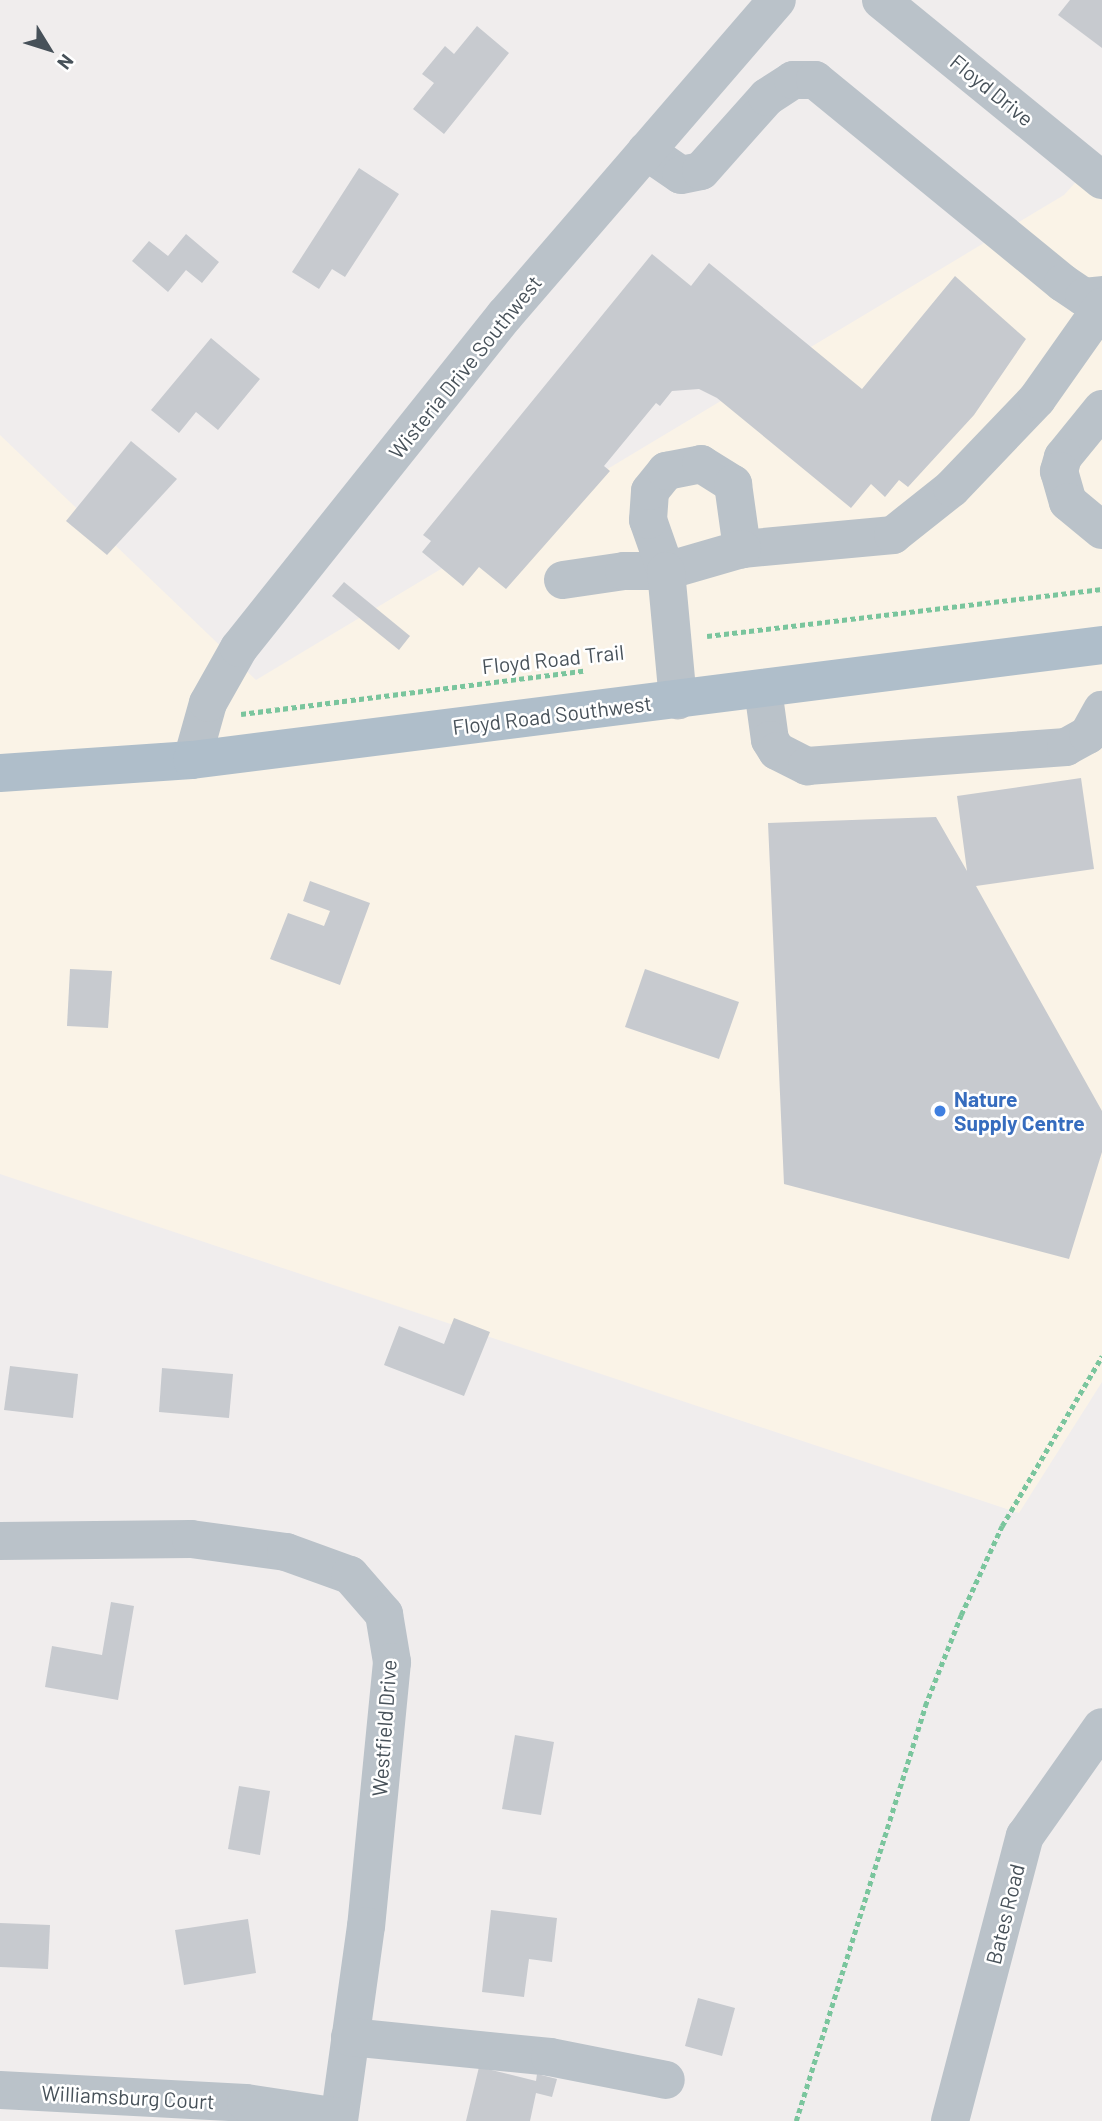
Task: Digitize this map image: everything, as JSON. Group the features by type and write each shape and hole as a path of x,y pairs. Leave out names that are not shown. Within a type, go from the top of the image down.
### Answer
{"main road":[{"name":"Floyd Road Southwest","path":"0,773 192,760 1102,645"}],"street":[{"name":"Wisteria Drive Southwest","path":"192,760 204,720 239,648 505,315 777,0"},
{"name":"Floyd Drive","path":"881,0 1100,165"},
{"path":"646,152 681,175 701,171 766,97 793,80 815,80 1063,283 1084,297 1102,295"},
{"path":"563,580 624,571 666,571 742,549 893,535 952,488 1037,399 1102,307"},
{"path":"1102,409 1063,457 1059,471 1068,502 1102,530"},
{"path":"678,699 666,571 648,520 650,491 666,471 701,464 733,484 742,549"},
{"path":"763,689 770,740 777,751 807,766 1066,747 1088,735 1102,710"},
{"name":"Westfield Drive","path":"0,1541 191,1539 286,1552 350,1575 384,1614 392,1662 339,2119"},
{"name":"Bates Road","path":"950,2121 1024,1836 1102,1727"},
{"path":"350,2037 550,2057 666,2080"},
{"name":"Williamsburg Court","path":"0,2090 246,2103 339,2119"}],"path":[{"path":"671,643 755,627 1102,589"},
{"name":"Floyd Road Trail","path":"204,720 319,701 596,670"},
{"path":"796,2121 925,1706 961,1615 1002,1526 1102,1356"}],"shaded area":[{"path":"1094,162 1102,168 1102,1382 1019,1513 0,1174 0,435 256,680 1064,195"}],"building":[{"path":"1070,0 1102,0 1102,48 1058,15"},
{"path":"477,26 509,53 444,134 413,109 434,83 422,74 445,46 454,54"},
{"path":"359,168 399,194 345,277 332,269 319,289 292,272"},
{"path":"186,234 219,262 202,283 186,270 168,292 132,261 149,241 168,256"},
{"path":"652,254 691,286 709,263 862,389 955,276 1026,339 974,415 908,487 899,480 885,497 871,484 851,508 717,398 699,389 672,391 660,406 656,403 604,466 610,471 506,589 479,567 463,586 422,552 431,541 423,535"},
{"path":"211,338 260,379 218,430 196,412 179,433 151,410"},
{"path":"131,441 177,479 107,555 66,521"},
{"path":"344,582 410,636 399,650 332,596"},
{"path":"1081,778 1094,869 976,886 1102,1111 1102,1152 1069,1259 784,1184 768,823 936,817 967,871 957,796"},
{"path":"310,881 370,903 340,985 270,959 288,913 324,926 330,911 303,901"},
{"path":"70,969 112,971 108,1028 67,1026"},
{"path":"645,969 739,1002 719,1059 625,1027"},
{"path":"454,1318 490,1332 464,1396 384,1365 399,1326 444,1344"},
{"path":"10,1366 78,1374 73,1418 4,1410"},
{"path":"162,1368 233,1374 229,1418 159,1412"},
{"path":"111,1602 134,1606 118,1700 45,1687 52,1646 102,1655"},
{"path":"515,1735 554,1742 541,1815 502,1809"},
{"path":"239,1786 270,1791 260,1855 228,1849"},
{"path":"491,1910 557,1918 552,1962 529,1959 524,1997 482,1992"},
{"path":"248,1919 256,1973 184,1985 175,1930"},
{"path":"0,1923 50,1925 48,1969 0,1967"},
{"path":"698,1998 735,2008 722,2056 685,2046"},
{"path":"479,2067 536,2081 537,2074 557,2079 552,2097 536,2093 530,2121 466,2121"}],"place":[{"name":"Nature Supply Centre","path":"940,1111"}]}
